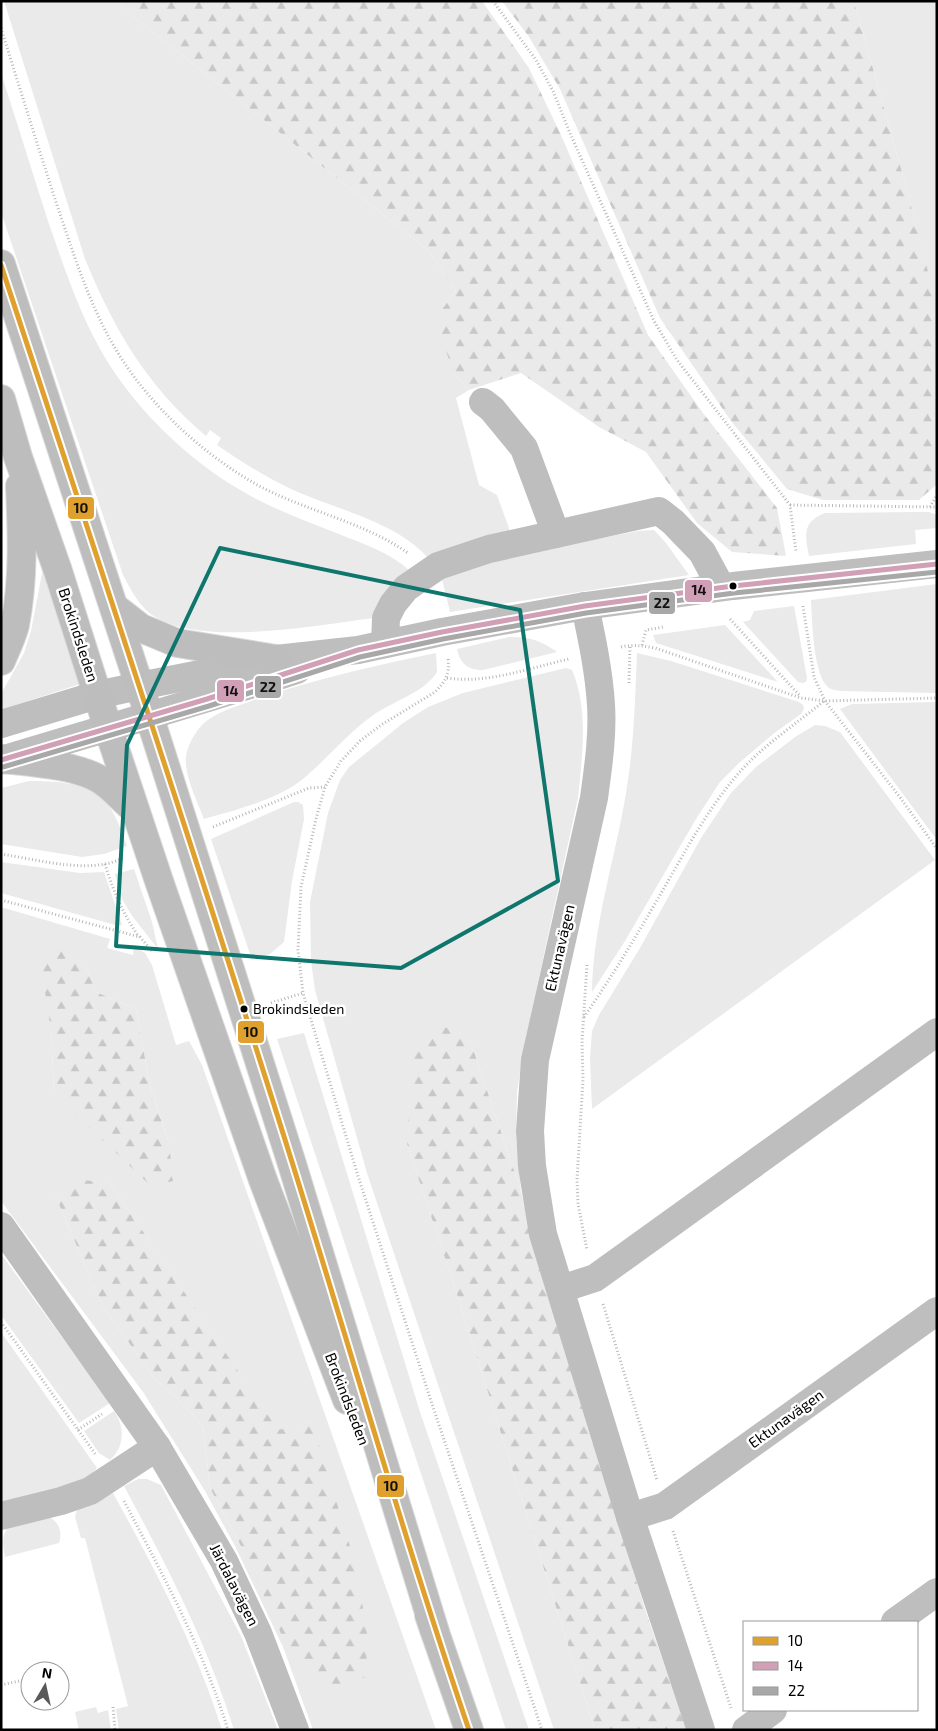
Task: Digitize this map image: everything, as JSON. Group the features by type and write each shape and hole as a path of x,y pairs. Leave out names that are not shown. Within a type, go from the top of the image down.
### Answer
{"main road":[{"name":"Brokindsleden","path":"1,264 114,607 290,1155 435,1632"},
{"name":"Brokindsleden","path":"1,399 18,457 58,571 134,810 263,1180 435,1632 469,1730"},
{"path":"1,661 14,627 21,586 22,547 18,457"},
{"path":"114,607 141,628 177,643 276,659"},
{"path":"1,760 46,764 77,770 104,782 134,810"}],"street":[{"path":"483,402 492,409 524,448 556,534"},
{"path":"385,644 386,618 393,604 406,588 438,566 489,549 659,511 673,522 702,552 721,587"},
{"path":"1,760 207,699 358,650 442,632 585,606 721,587 937,564"},
{"name":"Ektunavägen","path":"585,606 595,652 601,707 598,768 592,806 535,1060 530,1131 532,1166 536,1201 543,1234 630,1518 701,1730"},
{"path":"1,724 97,695 139,686 276,659 358,650"},
{"path":"560,1289 595,1278 937,1032"},
{"name":"Järdalavägen","path":"1,1226 158,1447 224,1561 258,1633 295,1730"},
{"name":"Ektunavägen","path":"630,1518 665,1506 937,1311"},
{"path":"1,1516 61,1501 90,1491 158,1447"},
{"path":"896,1621 937,1592"},
{"path":"739,1721 770,1711"}],"path":[{"path":"493,1 536,60 553,91 650,312 664,336 683,368 790,505 796,555"},
{"path":"1,28 79,271 111,342 137,380 163,411 203,448 248,479 288,500 390,541 408,554 426,575"},
{"path":"930,507 937,495"},
{"path":"790,505 937,507"},
{"path":"802,604 814,677 825,701 900,796 937,849"},
{"path":"730,619 801,698"},
{"path":"642,645 646,630 663,627"},
{"path":"442,632 449,661 447,678 435,692 388,720 360,741 341,761 325,787 301,887 298,950 303,993 358,1176 433,1407 542,1730"},
{"path":"447,678 464,680 482,679 595,652 630,645 642,645 801,698 825,701 937,698"},
{"path":"739,1721 665,1506 584,1238 578,1204 577,1180 583,1079 582,1041 584,1018 616,971 695,833 722,794 739,773 759,754 825,701"},
{"path":"208,829 309,788 325,787"},
{"path":"1,854 68,864 105,864 129,857"},
{"path":"105,864 127,920 155,957"},
{"path":"1,900 140,937"},
{"path":"271,1002 303,993"},
{"path":"1,1322 112,1478 185,1619 200,1653 228,1730"},
{"path":"1,1685 20,1681"},
{"path":"113,1707 115,1730"}],"highlighted area":[{"path":"220,548 520,610 558,881 401,968 116,946 127,745"}],"green space":[{"path":"4,1 120,1 125,10 429,251 456,291 443,308 455,375 469,390 456,398 479,485 497,495 510,531 428,558 415,545 382,525 306,496 261,473 217,445 221,438 210,430 206,436 185,417 149,377 134,355 96,285 85,259"},
{"path":"120,1 482,1 529,68 560,133 648,335 703,413 777,508 786,556 732,552 697,523 646,452 599,427 521,373 469,390 455,375 439,333 443,308 456,291 429,251 125,10"},
{"path":"502,1 854,1 937,306 936,485 919,500 823,500 787,489 731,421 660,318 560,89 529,37"},
{"path":"854,1 937,1 936,304 905,183"},
{"path":"1,73 48,221 71,285 91,332 112,368 143,409 161,428 200,463 221,478 278,509 384,553 409,570 374,618 293,629 231,632 202,631 176,626 155,617 136,598 123,575 1,212"},
{"path":"929,512 937,515 937,528 915,530 916,544 809,556 807,530 812,521 825,513"},
{"path":"654,530 689,575 450,612 441,575 478,562 638,531"},
{"path":"43,568 80,684 1,710 1,694 24,653 31,631"},
{"path":"937,584 937,693 840,691 829,688 824,682 817,660 811,600"},
{"path":"794,606 807,678 806,682 802,683 798,682 743,622 750,620 754,611"},
{"path":"725,625 778,682 656,643 653,635"},
{"path":"509,637 534,640 557,652 483,670 473,669 465,665 458,654 457,649"},
{"path":"436,653 437,672 431,680 362,723 299,782 266,800 204,819 189,780 186,757 194,735 208,720 232,708 296,686"},
{"path":"637,653 671,661 799,702 803,705 804,709 801,714 773,734 739,763 720,782 696,819 625,941 592,992 593,967 600,917 629,776 634,723"},
{"path":"566,668 572,670 581,701 583,733 581,766 578,798 524,1046 517,1092 516,1139 521,1191 470,1040 407,1144 454,1285 595,1730 554,1730 367,1173 315,990 311,961 310,902 328,813 340,780 349,767 403,723 428,707 463,693"},
{"path":"937,702 937,840 840,709 852,704"},
{"path":"815,725 825,726 840,732 935,860 592,1109 590,1058 592,1031 599,1015 640,948 701,838 731,793 756,767 795,737"},
{"path":"29,781 73,784 93,792 109,806 127,846 104,854 82,857 1,844 1,788"},
{"path":"294,802 303,805 304,819 292,881 284,942 270,954 252,960 211,839"},
{"path":"1,862 80,873 104,872 122,925 119,926 1,893"},
{"path":"134,869 152,922 158,949 123,901 115,874"},
{"path":"1,907 110,939 107,948 133,955 134,946 145,953 152,965 176,1045 189,1041 202,1065 436,1730 313,1730 283,1647 235,1546 205,1491 143,1392 1,1201","holes":["85,964 96,992 136,1009 150,1086 169,1143 54,1094 51,1030","110,1183 278,1431 312,1422 242,1548 210,1488 203,1426 177,1398 155,1379 103,1307 55,1195"]},
{"path":"75,949 85,964 96,992 136,1009 150,1086 169,1143 173,1181 151,1186 54,1094 51,1030 40,961 52,950"},
{"path":"441,1025 470,1040 521,1191 531,1238 545,1287 646,1612 687,1730 595,1730 454,1285 407,1144 412,1056"},
{"path":"304,1033 420,1412 529,1730 506,1730 277,1039"},
{"path":"83,1180 110,1183 278,1430 312,1422 357,1569 367,1634 366,1677 336,1687 304,1669 288,1649 242,1548 210,1488 203,1426 177,1398 155,1379 103,1307 55,1195 67,1182"},
{"path":"1,1254 110,1403 79,1423 1,1315"},
{"path":"1,1332 97,1468 90,1475 67,1486 1,1502"},
{"path":"114,1411 120,1423 122,1436 115,1455 110,1460 99,1453 84,1431"},
{"path":"138,1479 147,1479 161,1485 241,1636 278,1730 234,1730 224,1698 199,1636 124,1486"},
{"path":"113,1493 144,1550 187,1639 212,1699 222,1730 119,1730 116,1709 128,1706 85,1538 81,1538 75,1517 78,1507"},
{"path":"45,1516 53,1520 58,1526 60,1530 59,1543 5,1557 4,1537 9,1525"},
{"path":"96,1707 98,1713 108,1710 111,1730 79,1730 75,1712"}],"transit line":[{"name":"10","path":"1,265 221,937 423,1589 469,1730"},
{"name":"14","path":"1,760 207,699 358,650 442,632 585,606 733,586 937,564"},
{"name":"22","path":"3,767 209,706 360,657 443,639 586,613 734,593 937,572"}],"place":[{"name":"Brokindsleden","path":"244,1009"}]}
